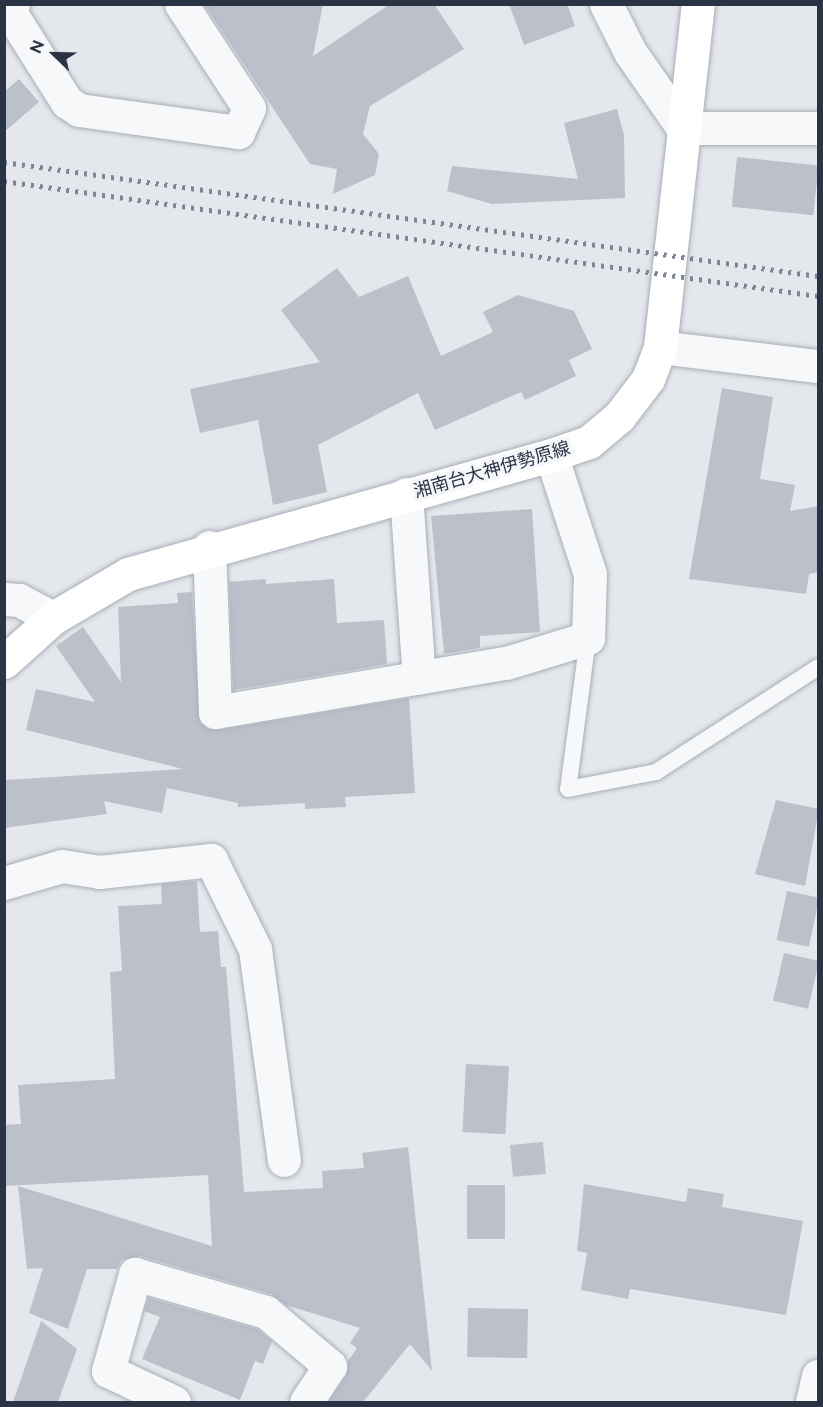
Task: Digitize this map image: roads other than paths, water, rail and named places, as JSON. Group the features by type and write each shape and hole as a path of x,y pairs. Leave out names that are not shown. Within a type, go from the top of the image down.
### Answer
{"main road":[{"name":"湘南台大神伊勢原線","path":"4,662 53,618 128,574 209,547 550,455 589,442 619,417 648,379 660,347 698,4"}],"street":[{"path":"13,4 10,12 67,102 79,110 238,132 249,108 181,4"},
{"path":"606,4 630,52 683,128 819,128"},
{"path":"660,347 819,366"},
{"path":"209,547 215,712 506,663 588,638 590,574 550,455"},
{"path":"406,494 419,678"},
{"path":"4,599 18,600 53,618"},
{"path":"4,883 62,866 99,872 212,860 255,949 284,1160"},
{"path":"174,1402 108,1371 135,1274 266,1312 330,1366 306,1402"},
{"path":"812,1402 819,1376"}],"lane":[{"path":"588,638 568,789 656,772 819,668"}],"railway":[{"path":"4,162 818,276"},
{"path":"4,181 818,296"}]}
